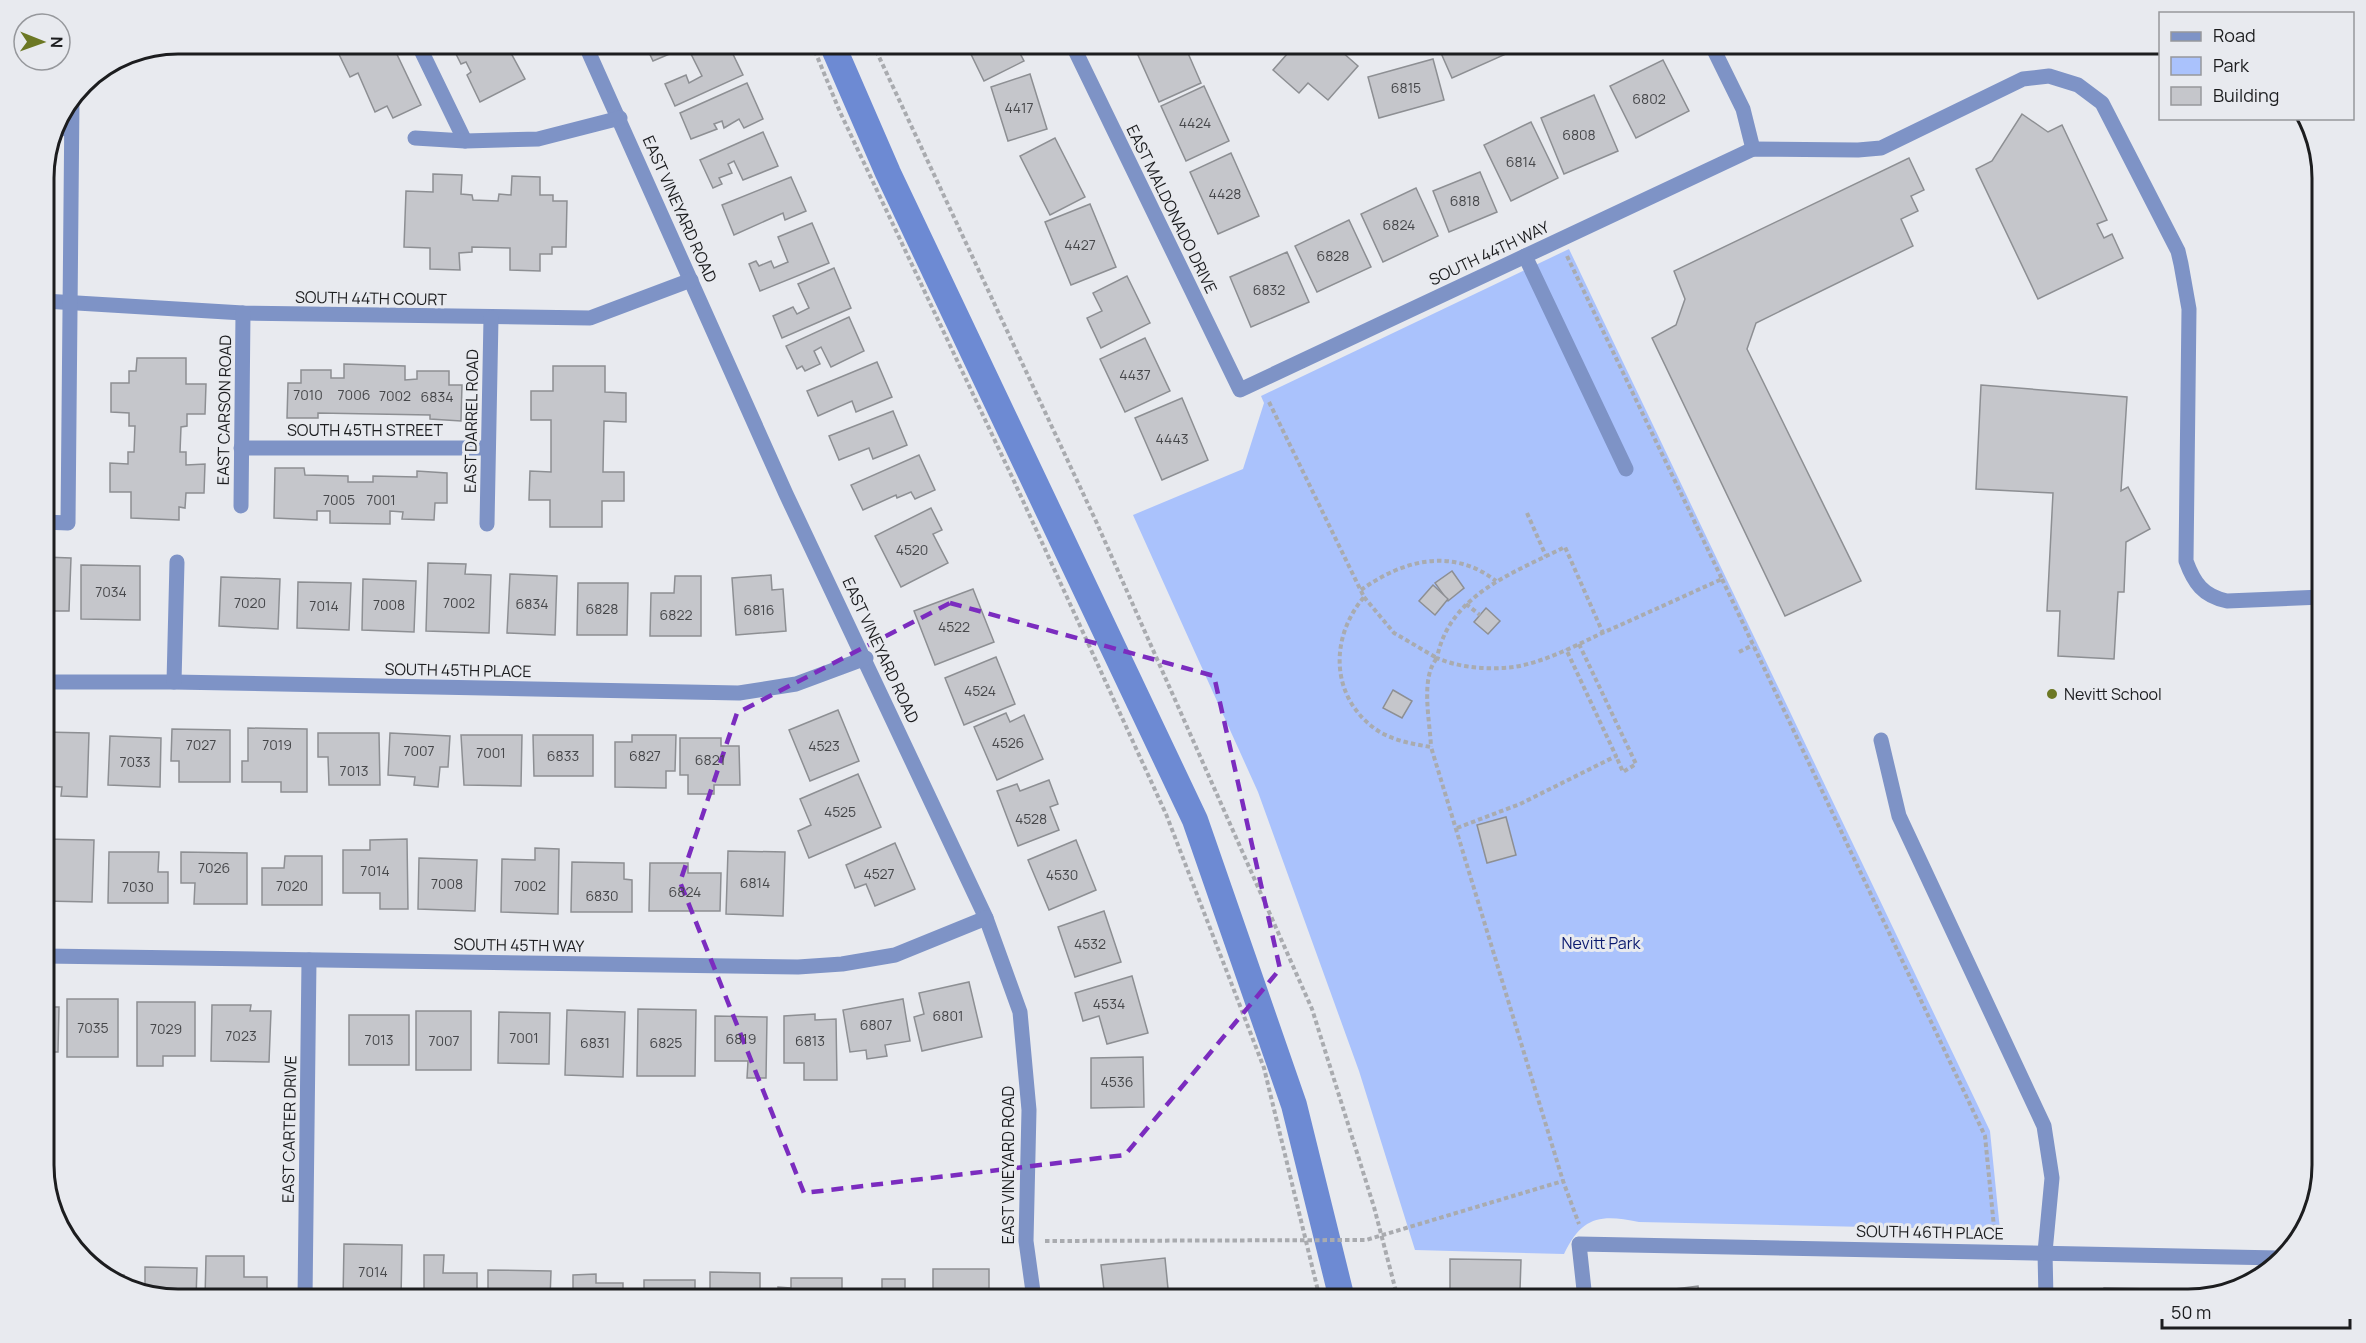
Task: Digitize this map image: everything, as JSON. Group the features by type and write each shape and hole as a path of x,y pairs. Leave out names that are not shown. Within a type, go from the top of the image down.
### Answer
{"street":[{"path":"423,54 465,141"},
{"name":"EAST VINEYARD ROAD","path":"590,54 786,494 866,658 986,918 1020,1012 1029,1110 1026,1241 1033,1289"},
{"name":"EAST MALDONADO DRIVE","path":"1077,54 1240,390"},
{"path":"1716,54 1743,109 1753,148 1858,150 1881,148 2023,79 2049,76 2078,85 2102,103 2178,251 2181,264 2189,309 2186,561 2194,581 2215,599 2227,601 2312,597"},
{"path":"54,522 68,523 71,115"},
{"path":"415,138 465,141 538,139 620,118"},
{"path":"65,129 71,129"},
{"name":"SOUTH 44TH WAY","path":"1240,390 1753,148"},
{"path":"1525,256 1626,469"},
{"name":"SOUTH 44TH COURT","path":"54,301 243,313 590,318 691,280"},
{"name":"EAST CARSON ROAD","path":"241,507 243,313"},
{"name":"EAST DARREL ROAD","path":"487,524 491,318"},
{"name":"SOUTH 45TH STREET","path":"241,448 488,448"},
{"path":"174,682 177,562"},
{"name":"SOUTH 45TH PLACE","path":"54,682 174,682 739,693 796,684 866,658"},
{"path":"1881,740 1899,816 2044,1126 2052,1178 2045,1252 2046,1289"},
{"name":"SOUTH 45TH WAY","path":"54,956 798,967 842,964 895,955 986,918"},
{"name":"EAST CARTER DRIVE","path":"305,1289 309,960"},
{"name":"SOUTH 46TH PLACE","path":"1584,1289 1579,1244 2270,1258"}],"path":[{"path":"816,54 840,112 1013,479 1166,814 1264,1068 1318,1289"},
{"path":"878,54 1095,519 1312,1009 1395,1289"},
{"path":"1269,402 1364,597 1394,633 1449,663 1487,668 1514,667 1566,649 1623,772 1636,764 1579,644"},
{"path":"1527,513 1546,556"},
{"path":"1579,1224 1563,1181 1431,747 1427,692 1431,666 1437,658 1445,632 1466,604 1496,580 1565,547 1603,633"},
{"path":"1361,590 1392,571 1419,561 1432,560 1471,567 1496,580"},
{"path":"1722,579 1985,1136 1994,1227"},
{"path":"1364,597 1347,620 1339,644 1339,661 1348,696 1362,717 1375,729 1413,744 1431,747"},
{"path":"1466,604 1480,615"},
{"path":"1739,652 1753,645"},
{"path":"1456,828 1520,804 1616,756"},
{"path":"1026,1241 1366,1240 1563,1181"}],"highlighted area":[{"path":"950,603 1214,676 1280,969 1125,1155 804,1193 680,882 737,713"}],"green space":[{"name":"Nevitt Park","path":"1569,249 1990,1131 2000,1230 1639,1222 1614,1218 1594,1221 1586,1225 1571,1241 1564,1254 1415,1250 1359,1071 1258,792 1133,515 1243,469 1264,403 1261,396"}],"building":[{"path":"339,54 397,54 421,105 393,118 387,106 375,112 358,73 350,77"},
{"path":"456,54 511,54 525,79 480,102 467,75 471,72 466,62 461,64"},
{"path":"650,54 669,54 653,61"},
{"path":"691,54 733,54 743,75 675,106 665,84 686,75 689,83 702,76"},
{"path":"971,54 1020,54 1024,61 984,81"},
{"path":"1137,54 1188,54 1201,83 1159,102"},
{"path":"1287,54 1344,54 1358,66 1328,100 1308,83 1299,93 1273,70"},
{"path":"1441,54 1506,54 1452,78"},
{"path":"1433,59 1444,100 1379,118 1368,77"},
{"path":"1663,60 1689,111 1636,138 1610,86"},
{"path":"1030,74 1047,129 1008,141 991,87"},
{"path":"747,83 763,119 744,128 739,119 724,128 722,121 714,124 717,129 691,139 680,113"},
{"path":"1204,86 1229,141 1186,161 1161,106"},
{"path":"1594,95 1618,151 1564,174 1541,118"},
{"path":"2022,114 2048,132 2062,125 2107,220 2097,224 2104,238 2112,234 2123,258 2038,299 1976,169 1992,161"},
{"path":"1531,122 1558,178 1511,201 1484,145"},
{"path":"763,132 778,166 743,180 734,161 728,164 732,173 719,178 722,184 713,188 700,160"},
{"path":"1055,138 1085,197 1050,215 1020,156"},
{"path":"1231,153 1259,216 1218,234 1190,172"},
{"path":"1909,158 1924,190 1911,196 1918,211 1901,219 1913,246 1756,323 1747,349 1861,581 1785,616 1652,338 1676,325 1685,299 1674,271"},
{"path":"1480,172 1497,212 1449,232 1433,191"},
{"path":"433,174 462,175 461,194 472,195 473,200 498,201 499,194 511,195 512,176 540,177 540,195 553,195 553,201 567,201 566,247 552,247 552,254 540,254 540,271 510,270 510,248 472,247 472,252 459,253 460,270 430,269 430,248 404,247 406,191 433,192"},
{"path":"791,177 806,211 785,220 783,213 734,235 722,205"},
{"path":"1416,188 1438,236 1383,262 1361,214"},
{"path":"1090,204 1116,267 1071,285 1045,222"},
{"path":"1349,220 1371,267 1317,292 1295,246"},
{"path":"812,223 829,263 760,291 749,264 756,261 759,266 771,261 774,268 788,262 778,237"},
{"path":"1287,252 1309,302 1251,327 1230,277"},
{"path":"834,268 851,308 782,338 773,316 793,307 797,314 809,308 798,284"},
{"path":"1127,276 1150,323 1101,348 1087,318 1102,311 1093,293"},
{"path":"849,317 864,351 831,367 821,347 814,351 820,364 805,371 802,366 797,369 786,346"},
{"path":"1145,338 1170,391 1125,412 1100,359"},
{"path":"137,358 186,358 186,384 206,384 205,414 187,414 187,426 181,427 180,452 186,452 186,465 205,464 204,493 186,493 185,508 179,507 179,520 131,518 131,492 110,492 110,463 128,464 128,452 134,452 135,426 129,426 129,413 111,412 111,383 129,383 129,371 136,371"},
{"path":"877,362 892,397 856,412 852,401 818,416 807,391"},
{"path":"344,364 405,366 405,380 417,379 417,371 449,371 449,385 462,385 461,421 430,419 430,415 318,413 318,418 287,418 288,383 301,383 301,370 331,370 331,378 344,378"},
{"path":"553,366 605,366 605,392 626,393 626,422 604,421 603,472 624,472 624,501 602,501 602,527 550,527 550,500 529,500 530,471 551,472 551,420 531,420 531,391 553,391"},
{"path":"1981,385 2127,397 2121,491 2128,487 2150,529 2126,542 2124,592 2118,592 2114,659 2058,656 2060,611 2047,611 2053,493 1976,489"},
{"path":"1182,398 1208,460 1162,480 1135,418"},
{"path":"893,411 907,445 873,459 869,448 839,460 829,436"},
{"path":"919,455 935,490 915,499 911,492 897,498 896,495 863,510 851,485"},
{"path":"275,468 304,468 305,475 348,476 348,482 373,482 373,476 417,477 417,471 447,473 447,503 435,503 434,520 402,519 403,512 390,511 390,524 330,523 330,511 317,511 317,520 274,518"},
{"path":"931,508 942,530 933,534 948,563 901,587 875,536"},
{"path":"54,557 71,558 69,611 54,611"},
{"path":"428,563 466,564 465,574 491,575 489,633 426,631"},
{"path":"81,565 140,566 140,620 81,619"},
{"path":"1452,571 1464,588 1448,601 1435,583"},
{"path":"510,574 557,576 555,635 507,633"},
{"path":"771,575 772,590 783,589 786,631 736,635 732,578"},
{"path":"675,576 701,576 701,636 650,636 651,593 674,593"},
{"path":"221,577 280,579 278,629 219,626"},
{"path":"363,579 416,581 414,632 362,630"},
{"path":"298,582 351,583 349,630 297,628"},
{"path":"578,583 628,583 627,635 577,635"},
{"path":"1433,585 1448,599 1435,615 1419,601"},
{"path":"973,589 994,642 935,665 914,611"},
{"path":"1486,608 1500,621 1488,634 1474,622"},
{"path":"996,657 1015,704 964,725 945,678"},
{"path":"1393,690 1412,701 1402,718 1383,708"},
{"path":"838,710 859,761 810,781 789,730"},
{"path":"1006,713 1010,722 1024,715 1043,759 997,780 974,727"},
{"path":"248,728 307,729 307,792 281,792 281,782 242,782 242,761 248,761"},
{"path":"172,729 230,730 230,782 179,782 179,761 171,761"},
{"path":"54,732 89,733 87,797 61,796 62,787 54,787"},
{"path":"318,733 379,733 380,785 329,785 328,757 318,757"},
{"path":"390,733 450,736 448,767 440,767 438,787 414,785 415,777 388,775"},
{"path":"461,735 522,735 521,786 464,785"},
{"path":"533,735 593,735 593,776 534,776"},
{"path":"632,735 676,735 675,771 666,771 666,788 615,787 615,742 632,742"},
{"path":"110,736 161,738 160,787 108,785"},
{"path":"680,738 721,738 721,746 739,746 740,785 714,785 714,794 688,794 688,775 680,775"},
{"path":"858,774 881,827 809,858 798,831 811,825 800,799"},
{"path":"1049,780 1058,804 1050,807 1059,830 1018,846 997,791 1017,784 1020,791"},
{"path":"1506,817 1516,855 1487,863 1477,825"},
{"path":"54,839 94,840 92,902 54,901"},
{"path":"407,839 408,909 380,909 380,893 343,893 343,850 370,850 370,840"},
{"path":"1076,840 1096,890 1049,910 1028,860"},
{"path":"895,843 915,889 875,906 866,884 855,888 846,865"},
{"path":"535,848 559,849 558,914 501,912 502,859 535,860"},
{"path":"728,851 785,852 783,916 726,914"},
{"path":"109,852 159,852 158,872 168,872 168,903 108,903"},
{"path":"181,852 247,853 247,904 194,904 195,883 181,883"},
{"path":"285,856 322,856 322,905 262,905 262,868 284,868"},
{"path":"419,858 477,860 475,911 418,909"},
{"path":"572,862 624,863 624,879 632,880 632,912 571,912"},
{"path":"650,863 688,863 688,873 721,873 720,911 649,911"},
{"path":"1104,911 1121,962 1075,977 1058,927"},
{"path":"1132,976 1148,1033 1107,1044 1099,1016 1083,1021 1075,993"},
{"path":"969,982 982,1037 922,1051 914,1017 924,1014 919,993"},
{"path":"67,999 118,999 118,1057 67,1057"},
{"path":"903,999 910,1041 885,1045 887,1056 867,1059 866,1050 850,1052 843,1010"},
{"path":"137,1002 195,1002 195,1056 163,1056 163,1066 137,1066"},
{"path":"212,1005 251,1005 250,1011 271,1011 269,1062 211,1061"},
{"path":"54,1007 59,1007 58,1052 54,1052"},
{"path":"638,1009 696,1010 695,1076 637,1076"},
{"path":"567,1010 625,1012 623,1077 565,1075"},
{"path":"416,1011 471,1011 471,1070 416,1070"},
{"path":"499,1012 550,1013 549,1064 498,1063"},
{"path":"815,1014 815,1020 836,1019 837,1080 804,1080 804,1063 784,1063 784,1016"},
{"path":"349,1015 409,1015 409,1065 349,1065"},
{"path":"715,1016 767,1017 766,1078 747,1078 748,1061 715,1061"},
{"path":"1143,1057 1144,1107 1091,1108 1091,1058"},
{"path":"344,1244 402,1245 401,1289 343,1289"},
{"path":"424,1255 444,1255 443,1273 477,1273 477,1289 424,1289"},
{"path":"206,1256 244,1256 244,1277 267,1277 267,1289 205,1289"},
{"path":"1165,1258 1168,1289 1104,1289 1101,1265"},
{"path":"1450,1259 1521,1260 1520,1289 1450,1289"},
{"path":"145,1267 197,1268 196,1289 161,1288 145,1285"},
{"path":"933,1269 989,1269 989,1289 933,1289"},
{"path":"488,1270 551,1271 550,1289 488,1289"},
{"path":"710,1272 760,1273 760,1289 710,1289"},
{"path":"596,1274 596,1283 623,1283 623,1289 573,1289 573,1275"},
{"path":"791,1278 842,1278 842,1289 778,1289 778,1287 791,1288"},
{"path":"882,1279 905,1279 905,1289 882,1289"},
{"path":"644,1280 695,1280 695,1289 644,1289"},
{"path":"1698,1286 1698,1289 1674,1289"},
{"path":"2104,1288 2152,1289 2104,1289"}],"waterway":[{"path":"836,54 888,173 1195,820 1294,1105 1340,1289"}],"place":[{"name":"Nevitt School","path":"2052,694"}]}
